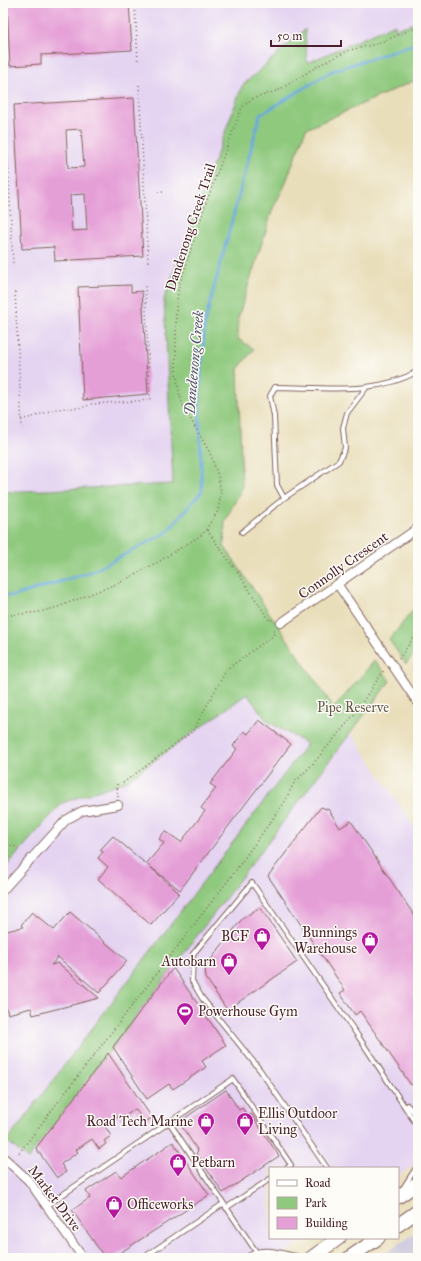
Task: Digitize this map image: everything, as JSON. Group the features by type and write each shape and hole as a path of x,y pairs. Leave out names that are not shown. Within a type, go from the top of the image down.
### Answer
{"main road":[{"path":"399,1195 418,1183"},
{"path":"399,1223 418,1211"},
{"path":"311,1258 339,1239"},
{"path":"349,1258 377,1239"}],"street":[{"name":"Connolly Crescent","path":"278,625 338,585 418,528"},
{"path":"338,585 418,703"},
{"path":"3,890 60,825 73,815 95,807 118,805"},
{"name":"Market Drive","path":"3,1157 22,1173 83,1258"},
{"path":"248,1258 266,1252 296,1258"}],"lane":[{"path":"284,498 277,485 274,416 270,396 274,387 366,388 386,385 418,371"},
{"path":"242,532 284,498 339,461 345,448 343,428 347,413 366,388"},
{"path":"326,1167 260,1070 202,998 192,980 194,954 252,883 418,1127"},
{"path":"46,1206 233,1079 291,1165 288,1167"},
{"path":"401,1100 418,1117"},
{"path":"169,1122 257,1254"},
{"path":"399,1194 418,1165"},
{"path":"226,1208 269,1180"},
{"path":"143,1258 223,1204"},
{"path":"311,1258 329,1239"}],"path":[{"path":"135,3 138,62"},
{"name":"Dandenong Creek Trail","path":"3,616 39,612 106,589 152,566 207,530 218,511 221,499 221,486 210,453 183,406 179,392 176,373 176,294 206,203 242,107 252,99 279,90 321,64 350,50 376,44 418,27"},
{"path":"139,85 148,262"},
{"path":"5,98 13,266"},
{"path":"158,192 163,192"},
{"path":"21,419 28,419 57,409 84,408 91,404 150,400 145,286"},
{"path":"15,292 22,428"},
{"path":"123,783 193,731 227,669 273,636 276,632 278,625 277,616 270,621 207,530"},
{"path":"399,659 418,631"},
{"path":"19,1153 233,874 284,803 294,783 312,765 352,716 384,670"},
{"path":"117,784 118,805"},
{"path":"3,843 14,846 21,851"}],"shaded area":[{"path":"3,3 418,3 418,22 394,29 394,25 307,63 304,30 164,299 173,484 3,492"},
{"path":"247,694 267,721 334,708 418,832 418,1162 399,1175 399,1167 269,1167 269,1239 306,1239 277,1258 3,1258 3,870 62,803 126,781"},
{"path":"415,1233 418,1238 418,1258 379,1258"}],"green space":[{"path":"418,22 418,79 306,129 284,187 273,208 238,318 238,339 254,349 238,369 242,488 225,521 224,546 334,708 375,660 390,681 28,1159 7,1141 307,744 267,721 247,694 126,781 62,803 3,870 3,492 173,484 164,299 242,86 305,29 307,63 395,24 395,29"},
{"name":"Pipe Reserve","path":"418,604 418,649 406,664 389,640"}],"building":[{"path":"7,3 129,3 132,50 41,55 41,64 10,66"},
{"path":"134,98 143,256 55,261 54,247 22,249 14,105","holes":["81,129 84,167 68,168 66,130","85,194 87,230 72,231 70,195"]},
{"path":"131,285 131,292 142,291 148,394 83,400 78,287"},
{"path":"259,720 291,744 180,890 148,865 179,893 151,925 98,879 108,867 98,858 103,852 100,850 113,836 146,864 164,843 159,839 165,831 181,842 205,811 201,808 216,788 210,784 237,749 233,746 244,731 248,734"},
{"name":"Bunnings Warehouse","path":"321,807 329,810 340,828 351,821 418,921 418,1080 411,1085 360,1011 355,1015 340,993 345,990 268,876"},
{"path":"260,907 297,962 227,1010 206,978 205,967 242,919"},
{"path":"32,912 54,930 70,912 127,961 99,993 58,957 51,965 58,963 99,998 33,1015 31,1008 8,1014 5,1004 3,1005 3,932 23,927 21,925"},
{"path":"173,968 226,1045 202,1061 206,1067 173,1089 169,1084 147,1099 113,1047"},
{"path":"108,1053 152,1118 145,1122 135,1109 121,1119 119,1116 104,1125 111,1136 104,1141 106,1144 99,1149 92,1139 76,1150 78,1152 61,1164 66,1172 57,1178 36,1148"},
{"path":"226,1090 239,1110 242,1108 248,1116 251,1114 279,1156 223,1193 196,1153 198,1151 179,1122"},
{"path":"173,1142 209,1195 112,1258 105,1258 72,1210 90,1198 86,1191 116,1171 121,1177"}],"waterway":[{"name":"Dandenong Creek","path":"3,596 14,596 91,572 166,533 202,491 199,402 205,322 260,115 332,71 418,43"}],"place":[{"name":"BCF","path":"262,951"},
{"name":"Bunnings Warehouse","path":"370,955"},
{"name":"Autobarn","path":"229,976"},
{"name":"Powerhouse Gym","path":"185,1026"},
{"name":"Road Tech Marine","path":"206,1136"},
{"name":"Ellis Outdoor Living","path":"245,1136"},
{"name":"Petbarn","path":"178,1177"},
{"name":"Officeworks","path":"114,1219"}]}
